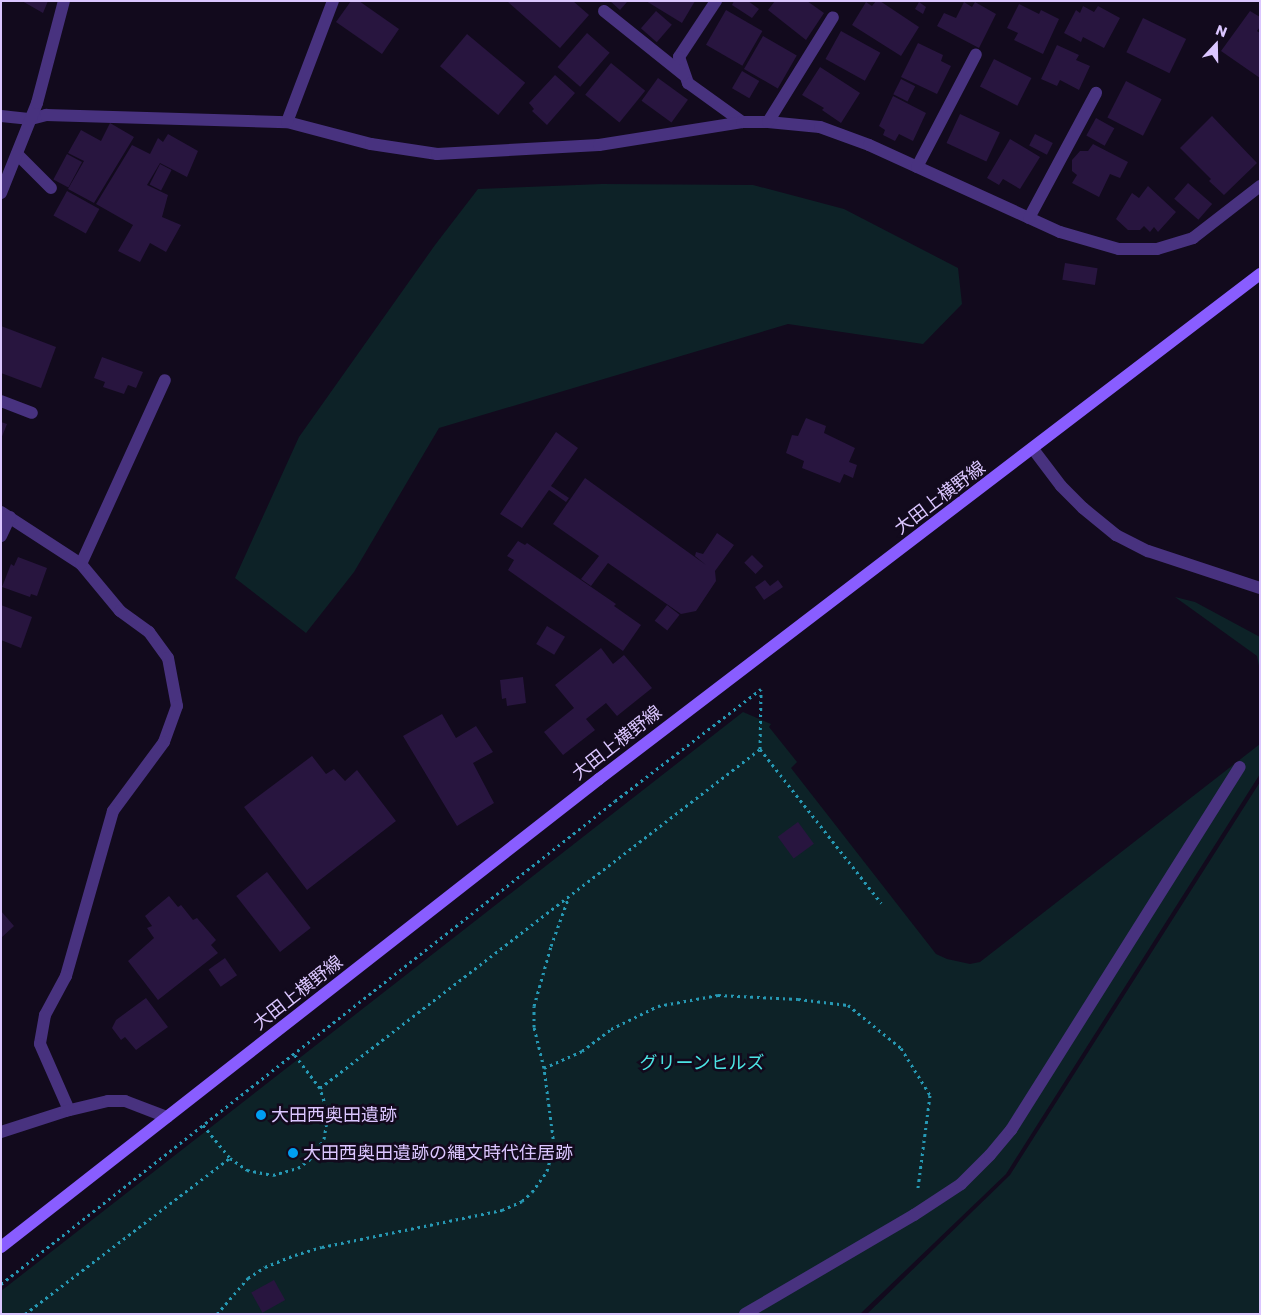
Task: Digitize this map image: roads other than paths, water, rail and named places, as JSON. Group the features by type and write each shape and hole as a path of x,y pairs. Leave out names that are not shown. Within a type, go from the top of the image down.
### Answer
{"main road":[{"name":"大田上横野線","path":"1,1248 599,779 1260,274"}],"street":[{"path":"1,193 38,103 64,1"},
{"path":"287,122 332,1"},
{"path":"716,1 679,57 688,83 742,122"},
{"path":"604,11 684,75"},
{"path":"768,122 834,17"},
{"path":"918,167 976,54"},
{"path":"1029,218 1096,93"},
{"path":"1,116 31,119 46,115 287,122 371,144 437,154 599,145 742,122 768,122 820,127 918,167 1060,232 1100,246 1119,249 1157,249 1193,238 1260,186"},
{"path":"17,154 51,188"},
{"path":"81,564 165,380"},
{"path":"1,401 32,413"},
{"path":"1033,449 1061,486 1082,508 1116,535 1148,551 1260,588"},
{"path":"1,536 5,514 81,564 120,611 148,632 168,658 176,706 164,742 113,810 66,976 45,1016 40,1044 69,1110"},
{"path":"745,1314 914,1215 961,1184 1012,1130 1240,767"},
{"path":"1,1132 69,1110 108,1101 125,1100 167,1117"}],"place":[{"name":"大田西奥田遺跡","path":"261,1115"},
{"name":"大田西奥田遺跡の縄文時代住居跡","path":"293,1153"}],"park label":[{"name":"グリーンヒルズ","path":"702,1063"}]}
